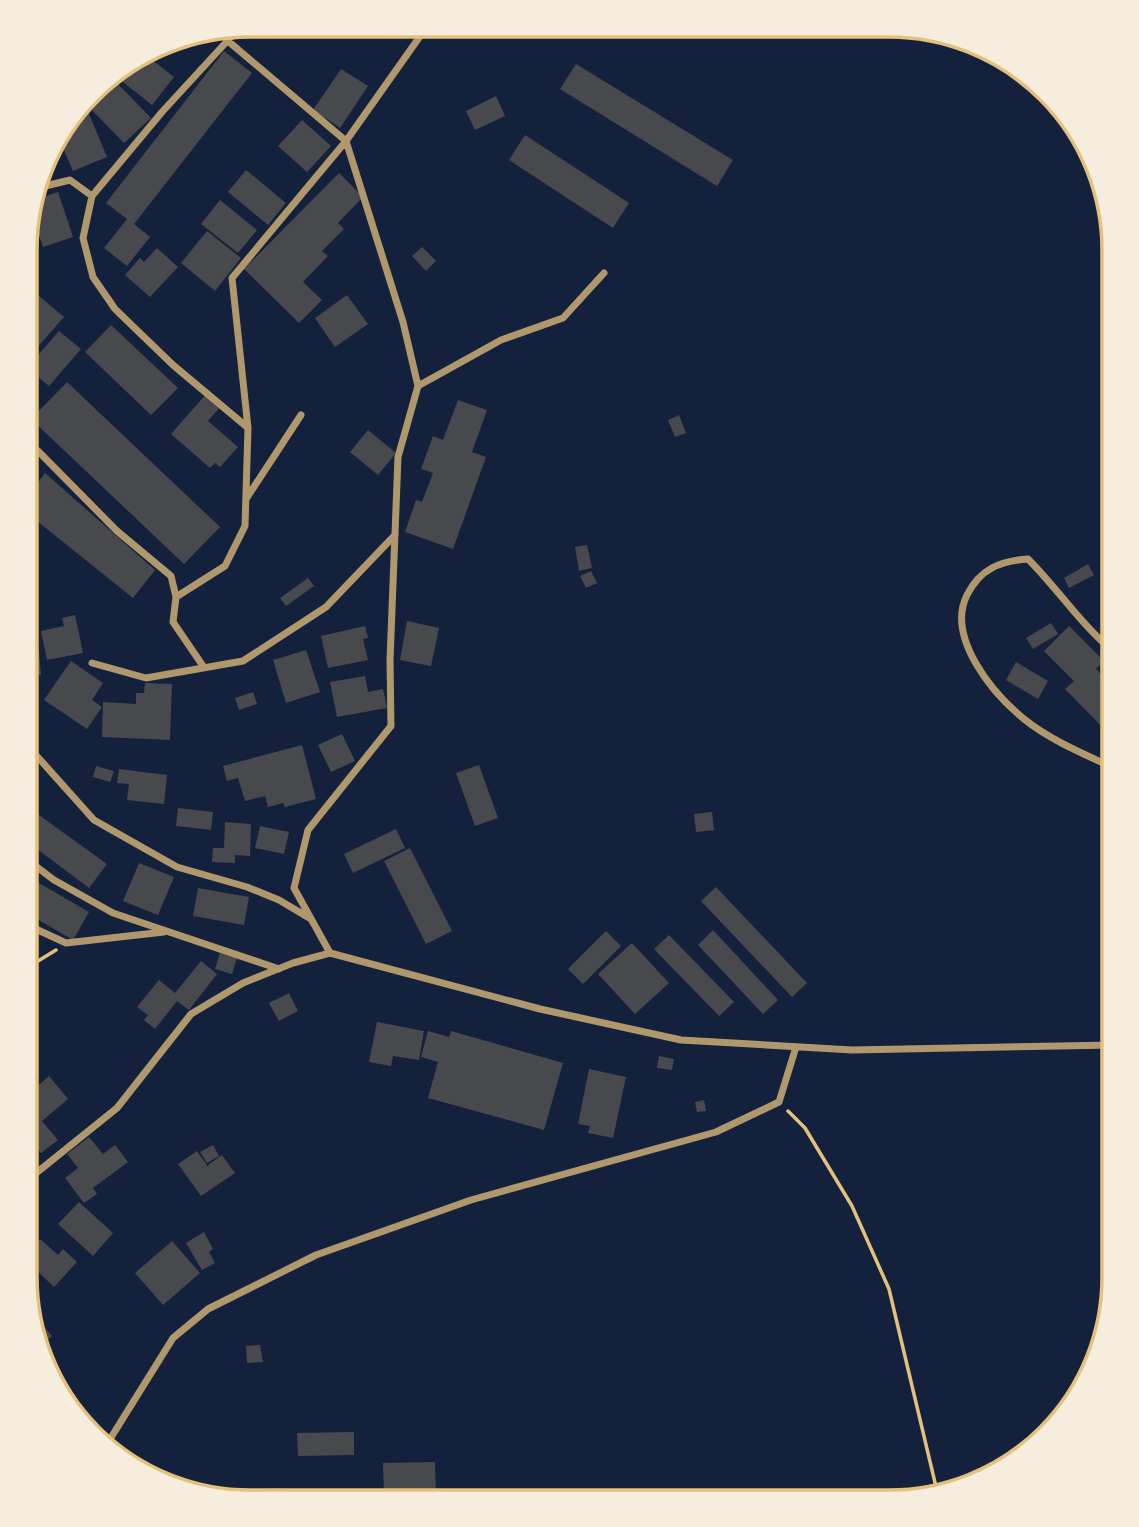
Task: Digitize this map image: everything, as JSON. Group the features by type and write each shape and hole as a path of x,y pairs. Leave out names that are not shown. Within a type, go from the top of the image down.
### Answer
{"street":[{"path":"176,597 225,566 245,526 248,428 232,278 346,141 420,37"},
{"path":"231,38 162,112 92,196 83,238 93,277 115,309 173,365 248,428"},
{"path":"228,41 346,141 403,322 418,386 398,457 390,660 391,726 307,830 294,888 330,953"},
{"path":"47,186 70,180 92,196"},
{"path":"418,386 501,340 564,318 604,272"},
{"path":"246,500 301,415"},
{"path":"38,451 117,531 172,576 176,597 173,622 203,667"},
{"path":"92,663 146,678 243,661 326,607 396,534"},
{"path":"1102,642 1091,633 1057,588 1028,559 1003,561 975,578 960,608 966,641 989,683 1024,719 1080,753 1102,763"},
{"path":"37,756 94,820 177,867 247,887 279,900 311,919"},
{"path":"37,867 54,880 113,913 279,969"},
{"path":"37,930 66,943 168,932"},
{"path":"37,1172 117,1108 191,1014 243,984 330,953 540,1009 681,1040 852,1050 1102,1045"},
{"path":"111,1438 173,1338 219,1303 316,1255 471,1200 716,1132 779,1102 796,1047"}],"path":[{"path":"37,961 66,943"},
{"path":"779,1102 805,1128 852,1206 889,1289 936,1485"}],"building":[{"path":"224,51 252,73 134,224 150,237 127,266 104,248 127,219 106,203"},
{"path":"153,60 174,77 152,105 121,81"},
{"path":"576,64 733,160 717,186 560,89"},
{"path":"341,69 368,86 340,128 313,110"},
{"path":"117,83 151,118 124,143 90,109"},
{"path":"496,96 505,116 475,130 466,111"},
{"path":"88,111 107,157 73,171 63,148"},
{"path":"302,120 331,146 307,172 278,146"},
{"path":"525,135 629,203 613,228 509,160"},
{"path":"246,170 286,203 268,225 228,192"},
{"path":"339,173 363,197 338,223 344,229 322,251 328,256 303,282 322,300 299,323 244,269"},
{"path":"58,192 73,237 43,247 38,233 44,197"},
{"path":"220,200 257,230 238,253 201,224"},
{"path":"207,231 241,258 215,291 181,263"},
{"path":"422,247 436,261 426,271 412,256"},
{"path":"157,248 178,267 150,297 125,275 140,258 144,262"},
{"path":"37,294 64,317 37,348"},
{"path":"347,295 368,324 335,347 315,318"},
{"path":"111,325 178,388 151,415 85,352"},
{"path":"59,331 81,349 49,386 37,376 37,356"},
{"path":"67,382 220,527 184,564 37,425 37,413"},
{"path":"206,394 221,406 208,421 238,447 220,467 215,463 210,468 171,434"},
{"path":"458,400 487,410 472,452 486,457 453,549 405,532 416,500 422,502 433,473 421,469 433,436 443,440"},
{"path":"679,415 686,433 675,437 668,420"},
{"path":"368,430 396,453 378,475 350,452"},
{"path":"45,473 155,570 133,598 37,521 37,484"},
{"path":"587,545 592,568 579,571 575,547"},
{"path":"1088,564 1094,575 1069,588 1064,578"},
{"path":"591,571 597,583 586,588 580,576"},
{"path":"308,578 314,586 286,606 280,598"},
{"path":"75,615 83,653 47,660 41,631 64,626 62,618"},
{"path":"407,621 439,628 431,666 400,660"},
{"path":"1051,623 1058,634 1033,649 1026,638"},
{"path":"365,626 368,638 363,639 368,660 328,668 321,636"},
{"path":"1069,626 1102,659 1096,669 1102,675 1102,727 1065,689 1074,681 1044,651"},
{"path":"37,628 41,675 37,675"},
{"path":"306,650 320,692 286,703 273,660"},
{"path":"71,661 103,683 92,700 102,707 87,729 44,700"},
{"path":"1016,662 1048,681 1038,699 1006,680"},
{"path":"365,676 368,692 383,689 387,708 337,717 330,682"},
{"path":"145,683 172,684 170,740 102,737 103,702 136,704 136,693 144,693"},
{"path":"253,692 257,704 239,710 235,698"},
{"path":"342,734 355,761 331,772 318,745"},
{"path":"302,745 316,799 285,807 283,803 268,807 265,796 245,801 238,778 227,781 223,766"},
{"path":"479,765 498,818 475,826 456,773"},
{"path":"96,766 114,771 110,782 93,777"},
{"path":"119,769 167,775 164,804 127,800 129,784 117,783"},
{"path":"178,808 213,812 211,830 176,826"},
{"path":"712,812 714,830 696,832 694,814"},
{"path":"37,814 107,864 89,888 37,849"},
{"path":"225,822 251,824 250,856 235,855 235,863 212,862 213,848 224,848"},
{"path":"260,826 289,832 284,854 255,848"},
{"path":"396,829 405,848 353,873 344,854"},
{"path":"410,848 452,931 426,944 384,861"},
{"path":"139,863 174,877 158,915 123,901"},
{"path":"37,882 89,912 73,940 37,919"},
{"path":"716,887 807,983 792,997 701,901"},
{"path":"198,888 249,897 244,925 193,916"},
{"path":"713,930 778,1000 763,1014 698,945"},
{"path":"606,931 621,946 583,984 568,969"},
{"path":"669,935 734,1002 719,1016 654,949"},
{"path":"632,943 669,983 635,1014 598,974"},
{"path":"220,953 237,958 232,974 215,969"},
{"path":"201,961 217,974 189,1010 177,1001 155,1029 144,1020 148,1015 137,1007 159,980 175,993"},
{"path":"289,993 298,1011 279,1021 269,1003"},
{"path":"377,1022 424,1031 419,1060 393,1056 391,1066 369,1062"},
{"path":"428,1031 449,1037 451,1031 563,1063 544,1130 428,1098 438,1062 421,1057"},
{"path":"659,1056 674,1059 672,1070 657,1068"},
{"path":"589,1069 626,1077 613,1138 588,1133 590,1126 578,1124"},
{"path":"49,1076 68,1099 42,1121 58,1140 41,1153 37,1148 37,1086"},
{"path":"704,1100 706,1111 697,1112 695,1102"},
{"path":"89,1137 103,1154 115,1145 128,1162 93,1188 97,1194 84,1203 65,1178 78,1168 67,1154"},
{"path":"213,1145 219,1156 207,1163 200,1152"},
{"path":"197,1151 209,1168 208,1165 222,1155 235,1173 201,1196 178,1164"},
{"path":"79,1202 113,1233 93,1256 58,1224"},
{"path":"204,1232 213,1249 209,1252 215,1263 202,1270 186,1243"},
{"path":"40,1239 58,1255 63,1249 77,1262 54,1287 37,1271 37,1242"},
{"path":"172,1241 200,1273 163,1305 135,1273"},
{"path":"43,1325 52,1336 47,1341"},
{"path":"260,1345 263,1362 247,1363 246,1346"},
{"path":"354,1432 354,1455 298,1456 297,1433"},
{"path":"435,1462 436,1490 384,1490 383,1463"},
{"path":"270,1488 304,1490 270,1490"}]}
